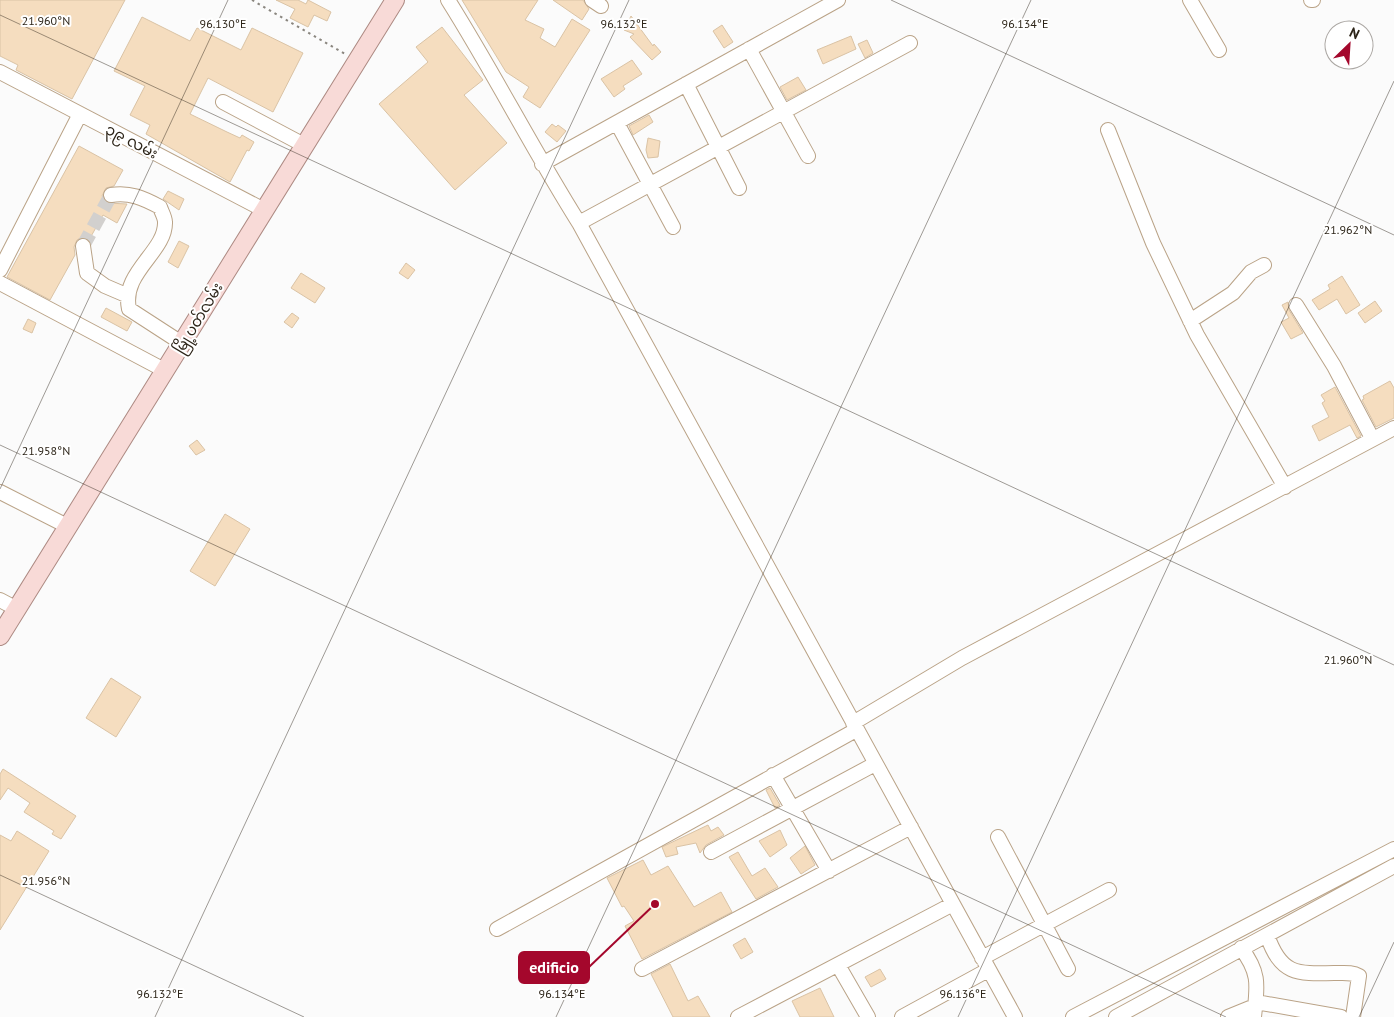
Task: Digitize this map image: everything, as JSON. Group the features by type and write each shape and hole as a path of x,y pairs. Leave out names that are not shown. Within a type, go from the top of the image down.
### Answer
{"main road":[{"name":"မြို့ပတ်လမ်း","path":"0,636 166,372 395,0"}],"street":[{"path":"448,0 476,45 542,164 578,223 1014,1017"},
{"path":"542,164 838,0"},
{"path":"1190,0 1219,50"},
{"path":"578,223 910,43"},
{"path":"749,49 782,113 808,156"},
{"name":"၃၉ လမ်း","path":"0,72 264,210"},
{"path":"686,84 739,188"},
{"path":"223,102 304,145"},
{"path":"0,270 80,114"},
{"path":"616,123 673,227"},
{"path":"1108,130 1153,244 1190,321 1285,487"},
{"path":"111,195 125,193 142,198 160,207 165,222 160,240 136,274 126,295 129,309 183,344"},
{"path":"82,246 87,273 105,286 126,295"},
{"path":"1190,321 1233,293 1251,272 1264,265"},
{"path":"0,283 166,372"},
{"path":"1296,305 1334,366 1372,438"},
{"path":"497,929 773,775 855,727 978,650 1285,487 1372,438 1394,428"},
{"path":"0,492 69,526"},
{"path":"0,600 17,609"},
{"path":"711,852 875,764"},
{"path":"773,775 829,871"},
{"path":"642,969 911,827"},
{"path":"998,837 1068,970"},
{"path":"1120,1009 1394,849"},
{"path":"1077,1016 1120,1009 1241,948 1394,866"},
{"path":"902,1017 1044,924 1109,890"},
{"path":"738,1017 953,904"},
{"path":"1267,934 1274,954 1283,965 1297,971 1318,974 1349,973 1359,976 1353,1017"},
{"path":"1241,948 1256,972 1258,987 1255,1008"},
{"path":"838,964 868,1017"},
{"path":"1228,1017 1255,1008 1341,1017"}],"path":[{"path":"252,0 357,60"}],"building":[{"path":"0,0 125,0 72,99 16,70 18,65 0,56"},
{"path":"276,0 298,0 306,4 308,0 331,12 327,21 314,15 308,27 290,18 295,9"},
{"path":"462,0 538,0 525,20 544,29 540,38 555,47 572,19 590,30 540,108 523,97 529,87 506,72"},
{"path":"553,0 583,0 589,9 582,20"},
{"path":"631,16 653,46 654,44 661,52 652,60 630,37 634,34 624,30"},
{"path":"142,17 190,41 197,28 241,50 252,28 303,53 273,112 208,78 190,114 240,138 242,135 254,142 249,151 247,150 230,182 146,134 150,125 130,115 145,86 114,71"},
{"path":"722,25 733,42 724,48 713,31"},
{"path":"442,27 483,80 464,95 507,143 455,190 379,104 428,62 416,47"},
{"path":"851,36 856,49 823,64 817,50"},
{"path":"867,40 873,53 865,58 858,44"},
{"path":"632,60 642,74 623,86 625,89 614,97 601,79"},
{"path":"798,77 806,90 787,100 780,87"},
{"path":"649,115 653,122 633,135 629,126"},
{"path":"552,124 556,127 558,125 566,131 557,142 545,132"},
{"path":"648,138 660,141 658,157 648,158 646,150"},
{"path":"79,146 123,170 114,186 106,188 102,196 108,203 127,204 117,223 103,215 89,240 82,237 77,240 74,247 75,255 50,300 7,277"},
{"path":"168,191 184,199 179,210 163,199"},
{"path":"179,241 189,246 178,268 168,262"},
{"path":"406,263 415,270 408,279 399,273"},
{"path":"301,273 325,288 315,303 291,288"},
{"path":"1342,276 1360,305 1346,314 1337,299 1319,310 1312,300 1330,289 1328,285"},
{"path":"1375,301 1382,311 1365,323 1358,313"},
{"path":"1288,302 1289,310 1303,333 1291,339 1281,322 1289,318 1282,305"},
{"path":"106,308 132,322 127,331 101,317"},
{"path":"292,313 299,318 292,328 284,322"},
{"path":"28,319 36,323 32,333 23,329"},
{"path":"1390,381 1394,388 1394,418 1376,427 1362,400 1364,399 1363,396"},
{"path":"1335,387 1361,436 1357,438 1350,425 1319,441 1312,426 1329,417 1322,403 1325,401 1321,395"},
{"path":"197,440 205,450 196,455 189,446"},
{"path":"225,514 250,529 215,586 190,571"},
{"path":"111,678 141,697 116,737 86,718"},
{"path":"3,769 76,816 61,839 52,834 54,831 24,812 30,803 8,788 0,800 0,774"},
{"path":"770,788 780,805 775,808 766,790"},
{"path":"708,825 711,831 718,827 724,835 706,845 700,853 696,843 676,847 678,854 666,857 662,847"},
{"path":"780,830 787,845 770,857 759,841"},
{"path":"17,831 49,851 0,930 0,835 11,841"},
{"path":"805,846 815,865 801,874 790,858"},
{"path":"738,852 752,876 765,868 778,887 756,899 729,857"},
{"path":"643,860 651,875 668,866 694,907 721,892 732,912 642,959 625,926 634,921 624,906 622,907 607,878"},
{"path":"745,938 753,952 741,959 733,945"},
{"path":"670,964 688,1001 698,996 710,1017 673,1017 651,974"},
{"path":"880,969 886,979 871,987 865,977"},
{"path":"820,988 834,1017 800,1017 792,1001"}],"tunnel":[{"path":"83,246 111,195"}],"place":[{"name":"edificio","path":"655,904"}]}
